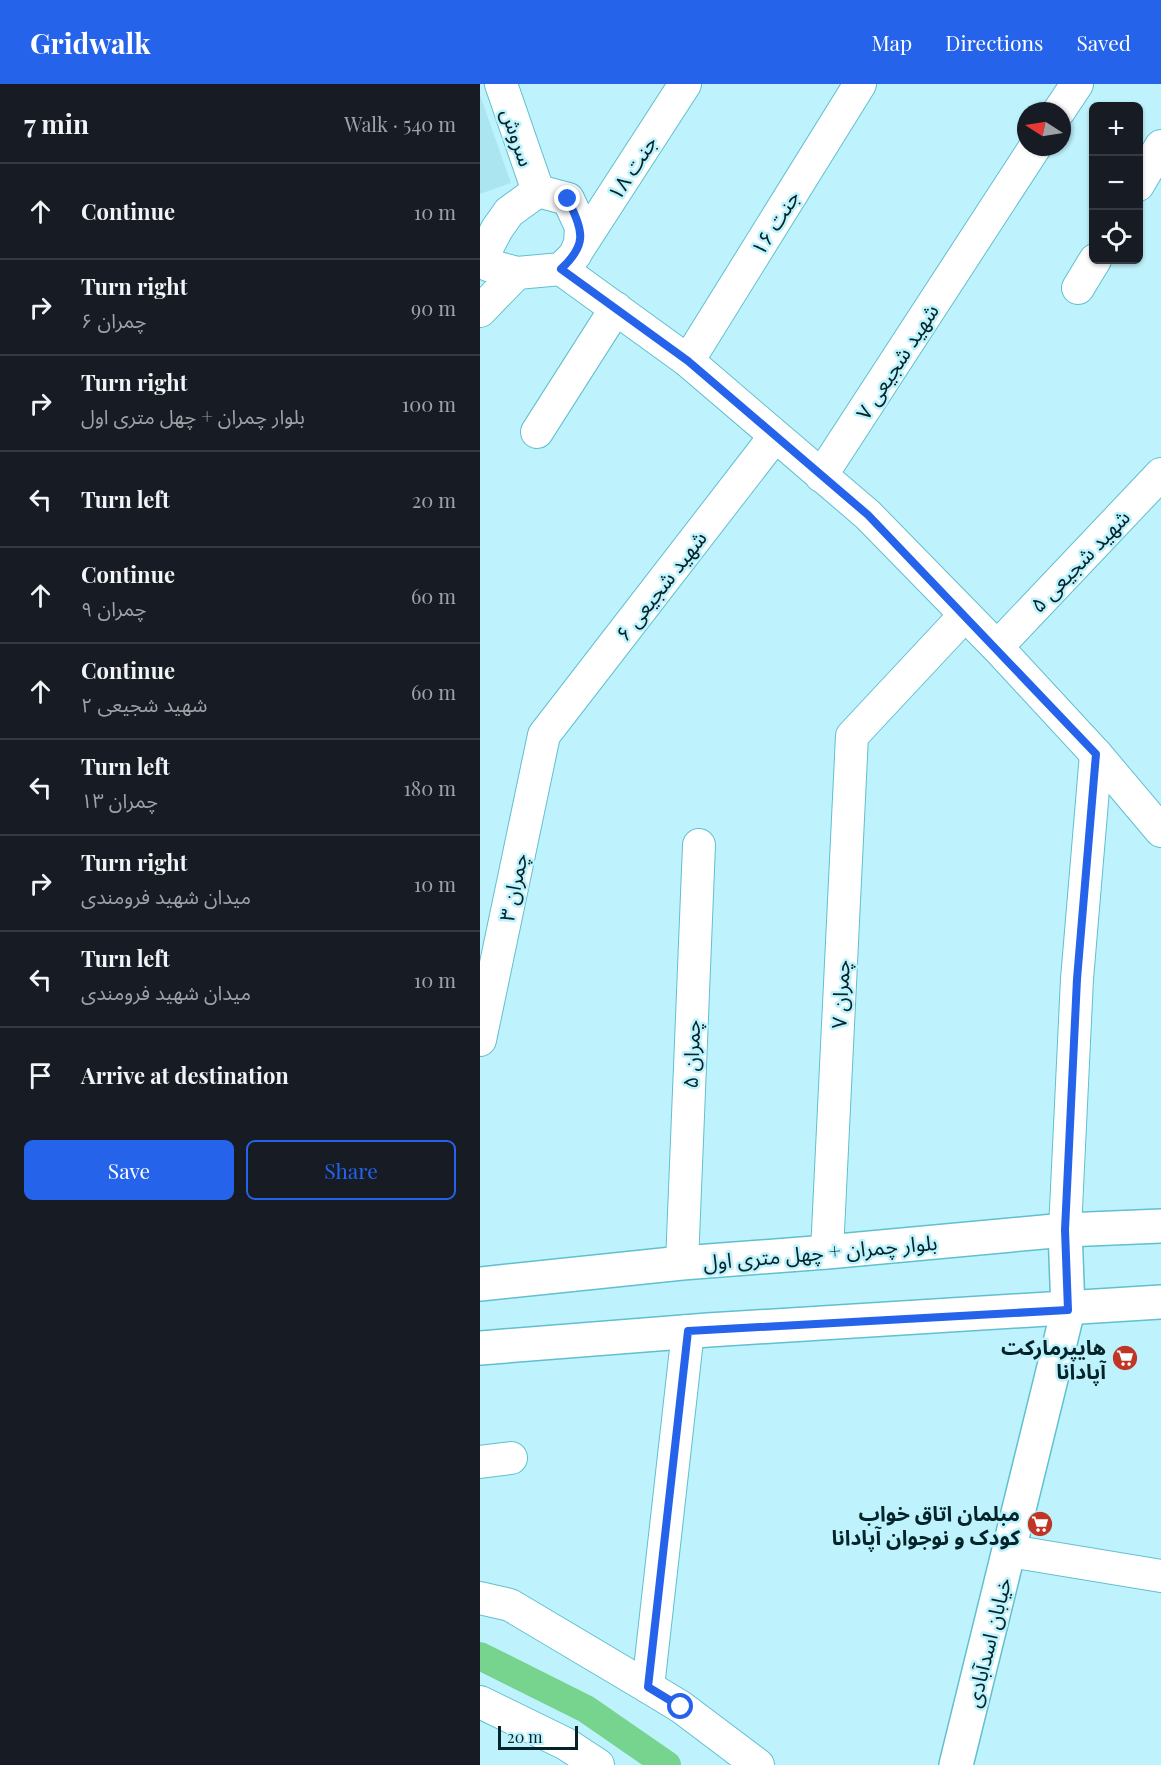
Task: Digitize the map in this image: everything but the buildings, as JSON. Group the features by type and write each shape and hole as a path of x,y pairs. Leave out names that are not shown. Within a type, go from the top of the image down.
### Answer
{"main road":[{"name":"بلوار چمران + چهل متری اول","path":"480,1284 682,1263 1065,1230 1161,1226"},
{"name":"خیابان اسدآبادی","path":"956,1765 1068,1310 1065,1230"},
{"path":"480,1348 688,1331 1068,1310 1161,1302"}],"street":[{"name":"سروش","path":"501,84 538,191"},
{"name":"جنت ۱۸","path":"569,260 685,84"},
{"name":"جنت ۱۶","path":"688,361 860,84"},
{"path":"1065,102 1077,84"},
{"path":"1143,177 1161,146"},
{"name":"شهید شجیعی ۷","path":"820,476 1029,156"},
{"path":"538,191 568,199 581,227 569,260 517,273 488,265 483,250 509,212 538,191"},
{"path":"569,260 616,308 688,361 868,515 997,647 1096,754 1161,831"},
{"path":"1078,288 1093,264"},
{"path":"480,311 517,273"},
{"path":"537,432 616,308"},
{"name":"شهید شجیعی ۶","path":"544,735 776,436"},
{"name":"شهید شجیعی ۵","path":"997,647 1161,474"},
{"name":"چمران ۷","path":"827,1252 852,736 965,615"},
{"name":"چمران ۳","path":"480,1040 544,735"},
{"path":"1065,1230 1077,979 1096,754"},
{"name":"چمران ۵","path":"682,1263 699,845"},
{"path":"648,1687 688,1331"},
{"path":"480,1462 511,1458"},
{"path":"1010,1551 1161,1576"},
{"path":"480,1599 510,1605 648,1687 681,1707 758,1765"},
{"path":"480,1702 566,1744 598,1765"}],"shaded area":[{"path":"480,95 511,183 480,194"}],"waterway":[{"path":"480,1656 586,1709 667,1765"}],"place":[{"name":"هایپرمارکت آپادانا","path":"1125,1358"},
{"name":"مبلمان اتاق خواب کودک و نوجوان آپادانا","path":"1040,1524"}],"route":[{"path":"568,199 581,227 580,243 575,255 561,269 688,361 868,515 997,647 1096,754 1077,979 1065,1230 1068,1310 688,1331 648,1687 681,1707"}]}
